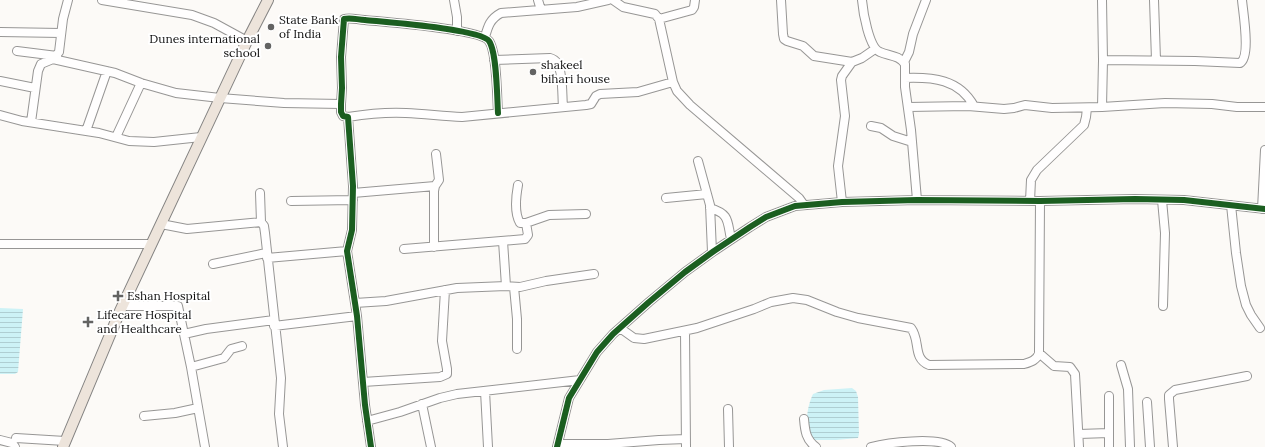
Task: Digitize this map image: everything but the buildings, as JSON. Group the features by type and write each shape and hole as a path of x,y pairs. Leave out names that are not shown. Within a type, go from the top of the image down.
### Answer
{"main road":[{"path":"64,444 122,306 246,41 268,0"}],"street":[{"path":"31,122 37,75 41,64 55,58 59,52 63,19 68,0"},
{"path":"102,0 122,2 197,17 214,23 246,41"},
{"path":"454,0 457,17 457,31"},
{"path":"538,0 541,10"},
{"path":"485,37 490,22 495,16 501,14 577,7 608,0"},
{"path":"613,0 623,7 655,14 659,19 673,82 677,91 690,105 804,205"},
{"path":"659,19 692,10 695,0"},
{"path":"781,0 784,39 803,46 814,56 852,62 875,49"},
{"path":"862,0 864,15 872,44 875,49 878,52 899,58 904,62 906,67 904,87 908,107 917,200"},
{"path":"904,62 909,52 913,34 926,0"},
{"path":"1102,0 1102,107"},
{"path":"1154,0 1156,60"},
{"path":"1103,60 1195,60 1236,64 1243,62 1245,58 1246,41 1242,0"},
{"path":"498,113 494,60 489,41 485,37 424,26 347,18 344,19 341,57 341,104 342,115 348,117 377,113 406,113 462,117 591,104 596,96 600,94 633,93 656,88 673,82"},
{"path":"0,32 61,33"},
{"path":"17,51 55,58 124,76 140,83 169,92 284,103 341,104"},
{"path":"494,60 550,58 554,60 558,64 563,107"},
{"path":"842,202 838,166 845,116 841,80 852,62"},
{"path":"86,131 108,72"},
{"path":"905,78 930,77 948,83 964,92 974,106"},
{"path":"0,81 35,88"},
{"path":"116,137 140,83"},
{"path":"908,107 974,106 1004,109 1025,105 1052,108 1087,108 1165,103 1265,107"},
{"path":"1030,201 1032,176 1084,125 1087,108"},
{"path":"0,115 116,137 129,141 154,142 201,137"},
{"path":"348,117 353,196 352,230 347,251 357,316 367,421 371,447"},
{"path":"871,126 881,128 893,136 912,142"},
{"path":"685,331 686,443 557,446 569,398 597,352 620,328 679,277 712,252 766,217 787,209 804,205 842,202 917,200 1040,201 1135,198 1210,202 1264,209 1265,150"},
{"path":"434,247 435,186 439,180 436,154"},
{"path":"698,161 710,208 712,252"},
{"path":"518,185 516,200 518,220 520,223 526,224 549,215 586,214"},
{"path":"291,201 353,196 435,186"},
{"path":"260,193 261,222 265,229 281,378 279,414 283,447"},
{"path":"666,198 707,194"},
{"path":"1162,200 1165,233 1163,306"},
{"path":"620,328 634,338 639,339 685,331 754,309 771,302 793,298 807,300 837,312 858,318 911,328 915,333 920,359 929,365 1024,364 1035,360 1039,353 1040,201"},
{"path":"1231,205 1236,253 1246,305 1260,328"},
{"path":"710,208 724,214 727,219 731,239"},
{"path":"161,224 187,229 261,222"},
{"path":"404,249 527,238 528,235 526,224"},
{"path":"503,241 517,349"},
{"path":"0,244 151,244"},
{"path":"213,264 267,256 347,251"},
{"path":"355,303 386,301 445,290 510,286 594,274"},
{"path":"363,382 440,377 447,374 448,369 442,341 445,290"},
{"path":"122,306 178,306 191,367 205,447"},
{"path":"184,334 206,329 357,316"},
{"path":"191,367 224,358 230,349 242,346"},
{"path":"1039,353 1054,366 1067,367 1073,370 1075,374 1079,447"},
{"path":"1121,365 1128,389 1130,447"},
{"path":"1173,447 1169,399 1169,395 1172,392 1175,390 1247,376"},
{"path":"367,421 400,412 440,398 485,391 580,380"},
{"path":"485,391 488,447"},
{"path":"1109,396 1109,447"},
{"path":"1147,402 1150,447"},
{"path":"422,404 431,447"},
{"path":"144,416 175,413 198,408"},
{"path":"728,409 729,447"},
{"path":"804,419 808,440 816,447"},
{"path":"1079,434 1109,433"},
{"path":"16,438 64,444"},
{"path":"0,440 12,443 15,447"},
{"path":"871,447 891,442 934,442 944,443 951,447"}],"water":[{"path":"0,308 23,309 18,372 15,374 0,374"},
{"path":"852,388 856,391 858,397 858,438 814,440 808,430 807,424 809,405 813,394 824,390"}],"cycle path":[{"path":"371,447 365,405 357,316 347,251 352,230 353,186 348,117 343,116 341,112 341,57 344,19 352,18 451,30 482,37 489,41 494,55 498,113"},
{"path":"557,447 569,398 597,352 613,334 685,272 714,251 766,217 795,206 842,202 917,200 1040,201 1135,199 1184,200 1265,209"}],"place":[{"name":"State Bank of India","path":"271,27"},
{"name":"Dunes international school","path":"268,46"},
{"name":"shakeel bihari house","path":"533,72"},
{"name":"Eshan Hospital","path":"118,296"},
{"name":"Lifecare Hospital and Healthcare","path":"88,322"}]}
